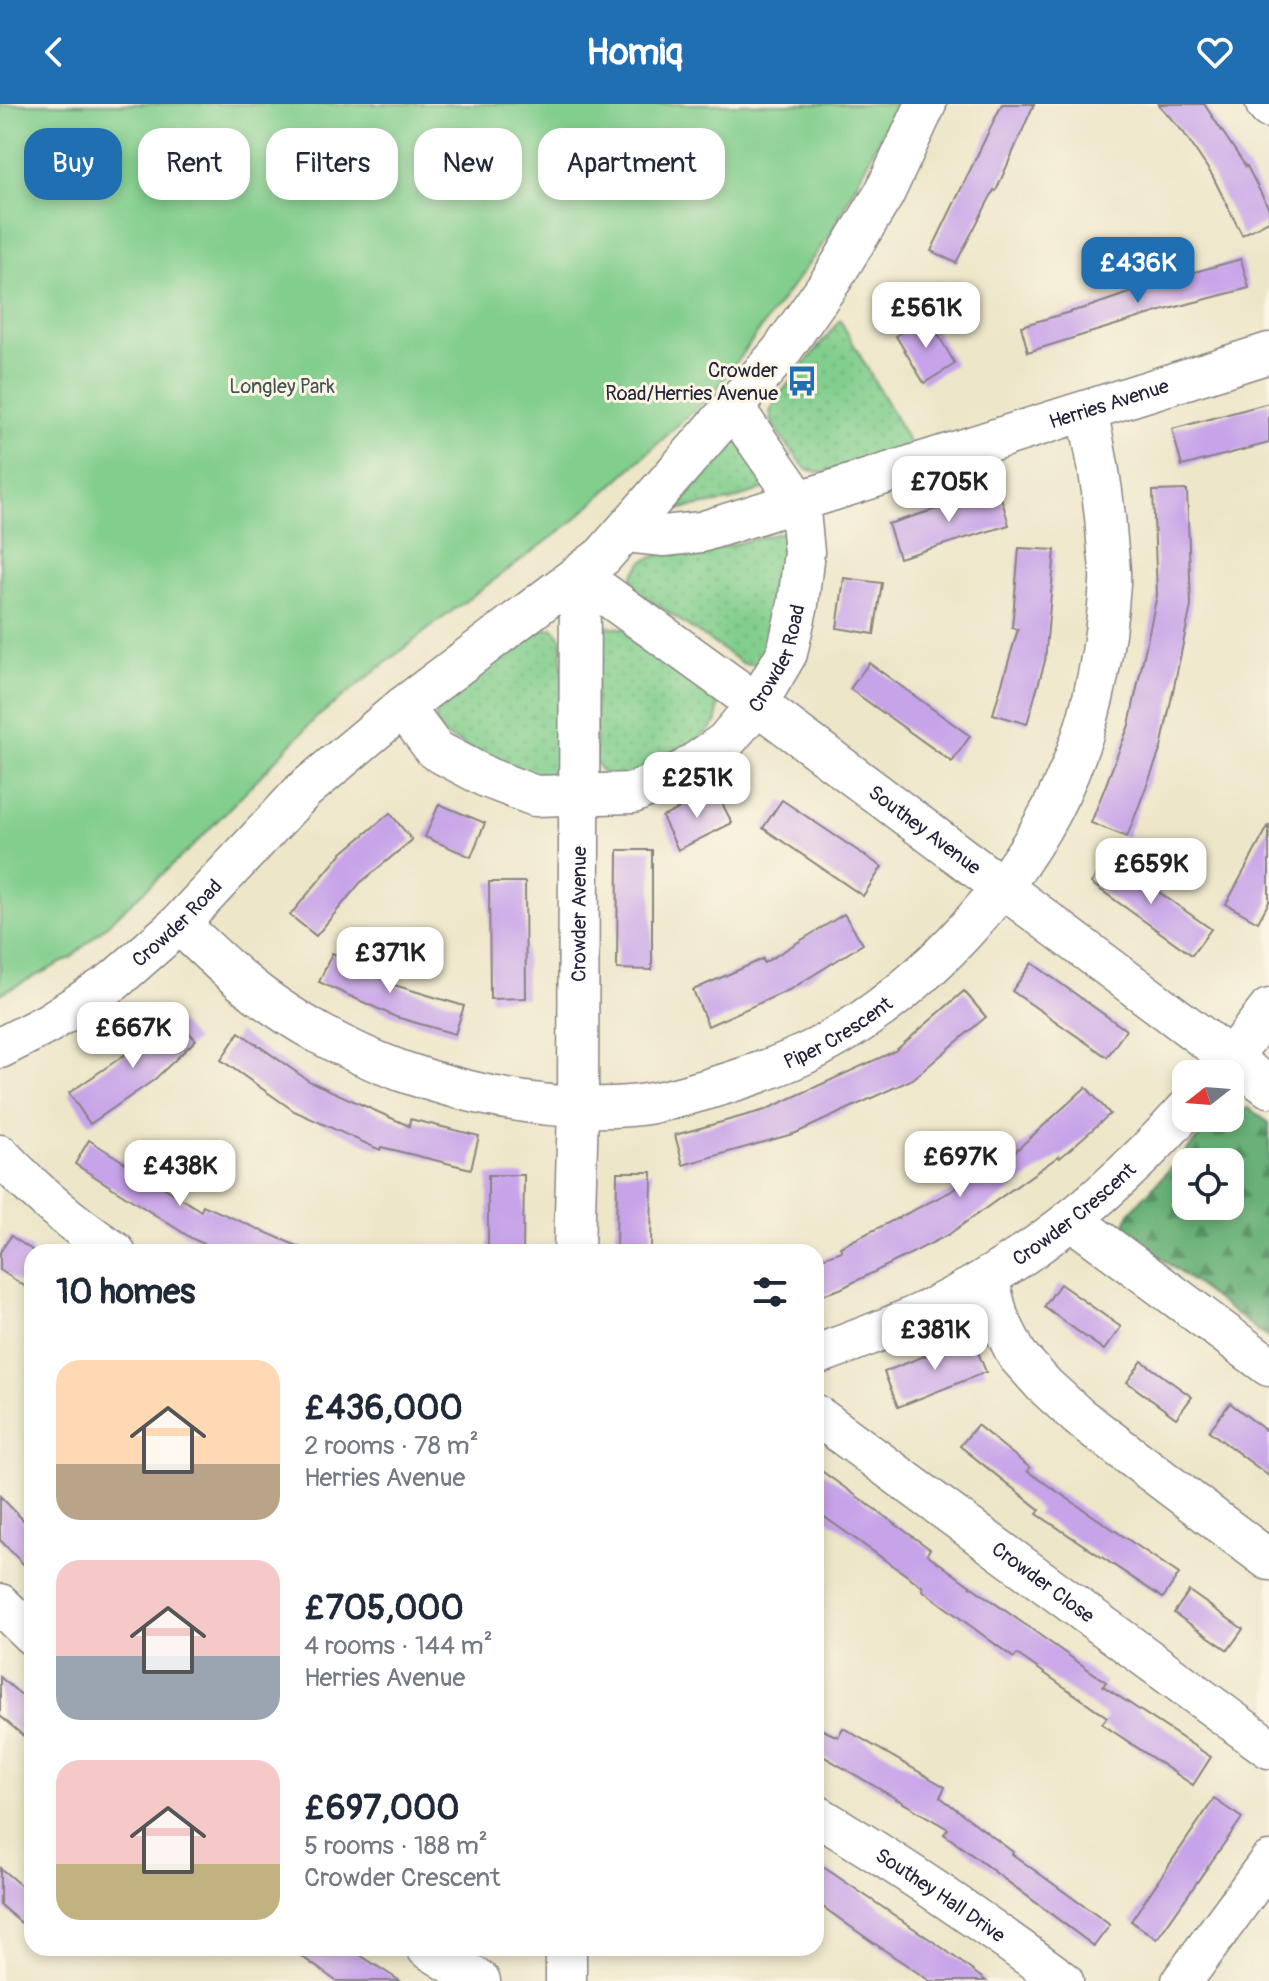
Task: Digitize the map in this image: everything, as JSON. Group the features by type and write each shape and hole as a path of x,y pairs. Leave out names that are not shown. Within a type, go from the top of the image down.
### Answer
{"street":[{"name":"Crowder Road","path":"0,1048 47,1024 114,981 179,924 303,791 403,707 603,556 780,353 832,279 884,194 926,104"},
{"name":"Herries Avenue","path":"625,532 664,536 701,532 1269,353"},
{"name":"Crowder Road","path":"403,707 435,750 488,778 535,796 633,793 685,770 725,742 757,704 787,653 798,604 804,552 799,501 734,408"},
{"name":"Piper Crescent","path":"179,924 243,982 286,1014 398,1070 494,1095 578,1106 631,1106 683,1096 753,1076 818,1047 898,995 954,945 1041,830 1076,754 1099,668 1110,581 1103,486 1087,411"},
{"name":"Southey Avenue","path":"580,576 1001,886 1216,1060"},
{"name":"Crowder Avenue","path":"574,1244 578,1106 580,576"},
{"path":"1230,1060 1269,1009"},
{"name":"Southey Avenue","path":"1244,1076 1269,1087"},
{"name":"Crowder Crescent","path":"824,1352 931,1309 1029,1253 1121,1177 1172,1124"},
{"path":"0,1155 28,1184 104,1244"},
{"path":"1072,1220 1269,1366"},
{"path":"988,1277 998,1317 1017,1355 1044,1385 1079,1417 1269,1560"},
{"name":"Crowder Close","path":"824,1421 1269,1748"},
{"path":"0,1604 24,1627"},
{"name":"Southey Hall Drive","path":"824,1820 883,1855 1063,1981"},
{"path":"1182,1981 1269,1862"},
{"path":"440,1956 480,1981"},
{"path":"566,1956 566,1981"}],"green space":[{"name":"Longley Park","path":"0,104 897,104 831,233 715,391 571,523 440,620 316,718 193,846 71,958 0,994"},
{"path":"840,320 911,446 822,473 806,469 774,428 770,412 777,398"},
{"path":"736,440 770,486 730,501 673,510"},
{"path":"784,532 791,547 771,651 756,664 744,664 631,587 633,575 643,561 660,554 692,554"},
{"path":"607,626 625,629 718,703 717,721 707,732 665,763 620,780 603,774 595,760 596,634"},
{"path":"553,628 562,639 562,760 549,776 535,780 444,735 435,719 439,705 537,631"},
{"path":"1249,1108 1269,1123 1269,1339 1129,1234 1125,1224 1131,1211 1172,1166 1172,1220 1244,1220 1244,1148 1189,1148 1204,1132 1244,1132 1244,1109"}],"building":[{"path":"1002,104 1034,104 996,191 956,263 931,251"},
{"path":"1158,104 1204,104 1247,166 1269,209 1269,221 1242,235 1212,175 1184,133"},
{"path":"1241,259 1249,288 1028,352 1021,326"},
{"path":"928,317 955,364 924,383 896,336"},
{"path":"1269,403 1269,443 1182,466 1172,429"},
{"path":"999,490 1009,525 899,558 888,524"},
{"path":"1187,490 1191,606 1161,748 1127,837 1091,823 1129,725 1157,595 1153,491"},
{"path":"1019,548 1055,550 1045,661 1027,724 993,714 1018,629 1012,628"},
{"path":"844,578 882,583 874,634 837,628"},
{"path":"869,663 970,736 952,762 850,689"},
{"path":"716,791 732,823 678,850 662,817"},
{"path":"782,800 882,867 863,896 763,828"},
{"path":"439,804 485,823 471,857 425,837"},
{"path":"390,813 412,840 360,883 316,936 290,915 341,854"},
{"path":"1269,825 1269,902 1258,922 1226,904"},
{"path":"618,850 652,850 652,970 617,969"},
{"path":"1109,857 1211,929 1192,955 1091,883"},
{"path":"489,882 525,882 526,998 490,999"},
{"path":"844,914 863,944 791,989 708,1026 693,990 763,959 764,963"},
{"path":"332,953 393,979 391,984 464,1006 455,1034 396,1017 319,982"},
{"path":"1032,963 1126,1030 1107,1057 1012,991"},
{"path":"964,991 986,1017 913,1079 796,1133 683,1165 675,1135 765,1110 895,1051"},
{"path":"171,1014 196,1040 154,1080 90,1124 69,1093 133,1049"},
{"path":"239,1032 309,1081 409,1126 410,1119 479,1136 471,1169 381,1147 380,1150 294,1111 221,1060"},
{"path":"1086,1087 1110,1114 1060,1158 948,1235 824,1294 824,1257 842,1251 840,1247 950,1192 1005,1153 1009,1157"},
{"path":"89,1140 201,1211 203,1205 293,1244 205,1244 75,1164"},
{"path":"617,1172 652,1172 651,1244 616,1244"},
{"path":"488,1175 524,1175 523,1244 488,1244"},
{"path":"11,1236 24,1245 24,1286 0,1270 0,1252"},
{"path":"1060,1284 1121,1327 1104,1350 1044,1307"},
{"path":"972,1337 986,1372 898,1407 884,1372"},
{"path":"1142,1361 1192,1397 1176,1418 1127,1382"},
{"path":"1230,1403 1269,1433 1269,1476 1209,1431"},
{"path":"977,1425 1030,1468 1027,1471 1179,1574 1163,1598 1037,1514 1040,1510 960,1446"},
{"path":"824,1473 930,1549 927,1554 962,1580 1106,1682 1103,1686 1211,1757 1193,1785 1102,1724 1107,1717 1017,1654 1014,1658 922,1590 923,1587 824,1517"},
{"path":"0,1496 24,1521 24,1565 0,1540"},
{"path":"1189,1591 1243,1629 1228,1650 1174,1613"},
{"path":"0,1677 24,1697 24,1736 0,1716"},
{"path":"843,1728 945,1787 940,1797 1110,1925 1094,1946 944,1834 948,1829 824,1757 824,1731 838,1737"},
{"path":"1214,1799 1242,1818 1157,1939 1131,1921"},
{"path":"824,1867 986,1981 930,1981 824,1908"},
{"path":"0,1868 24,1888 24,1925 0,1905"},
{"path":"301,1956 361,1956 400,1981 336,1981"}],"place":[{"name":"Crowder Road/Herries Avenue","path":"802,381"}]}
